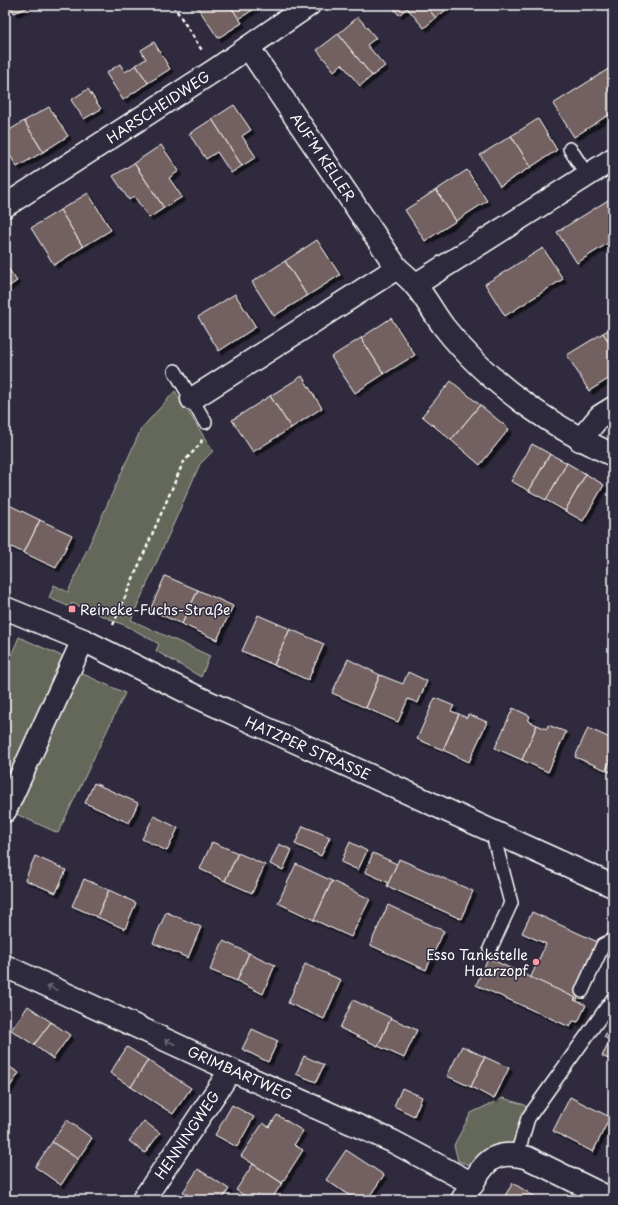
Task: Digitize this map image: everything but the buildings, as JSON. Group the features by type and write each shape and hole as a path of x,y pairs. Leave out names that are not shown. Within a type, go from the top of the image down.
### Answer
{"street":[{"name":"HARSCHEIDWEG","path":"5,206 214,70 310,5"},
{"name":"AUF'M KELLER","path":"248,47 397,268 415,285 445,328 472,358 503,386 538,414 580,440 613,455"},
{"path":"415,285 613,159"},
{"path":"192,399 397,268"},
{"path":"580,440 600,416 613,408"},
{"name":"HATZPER STRASSE","path":"5,608 83,640 197,697 613,886"},
{"path":"5,811 83,640"},
{"name":"GRIMBARTWEG","path":"5,966 231,1070 392,1141 467,1192"},
{"name":"HENNINGWEG","path":"143,1200 231,1070"},
{"path":"467,1192 487,1161 502,1155 517,1155 613,1200"}],"lane":[{"path":"570,149 587,175"},
{"path":"175,371 205,422"},
{"path":"490,949 511,903 492,831"},
{"path":"582,991 603,945 613,940"},
{"path":"517,1155 528,1118 613,999"}],"path":[{"path":"173,5 214,70"},
{"path":"113,625 183,464 202,443 205,422"}],"green space":[{"path":"175,391 213,451 200,464 131,620 210,656 201,677 156,651 159,644 131,628 72,603 70,607 49,598 54,585 68,592 141,429"},
{"path":"19,637 64,657 83,674 125,693 58,833 5,809 5,669"},
{"path":"503,1098 525,1105 529,1117 517,1155 476,1167 458,1161 454,1145 471,1113"}],"place":[{"name":"Reineke-Fuchs-Straße","path":"72,609"},
{"name":"Esso Tankstelle Haarzopf","path":"536,962"}]}
